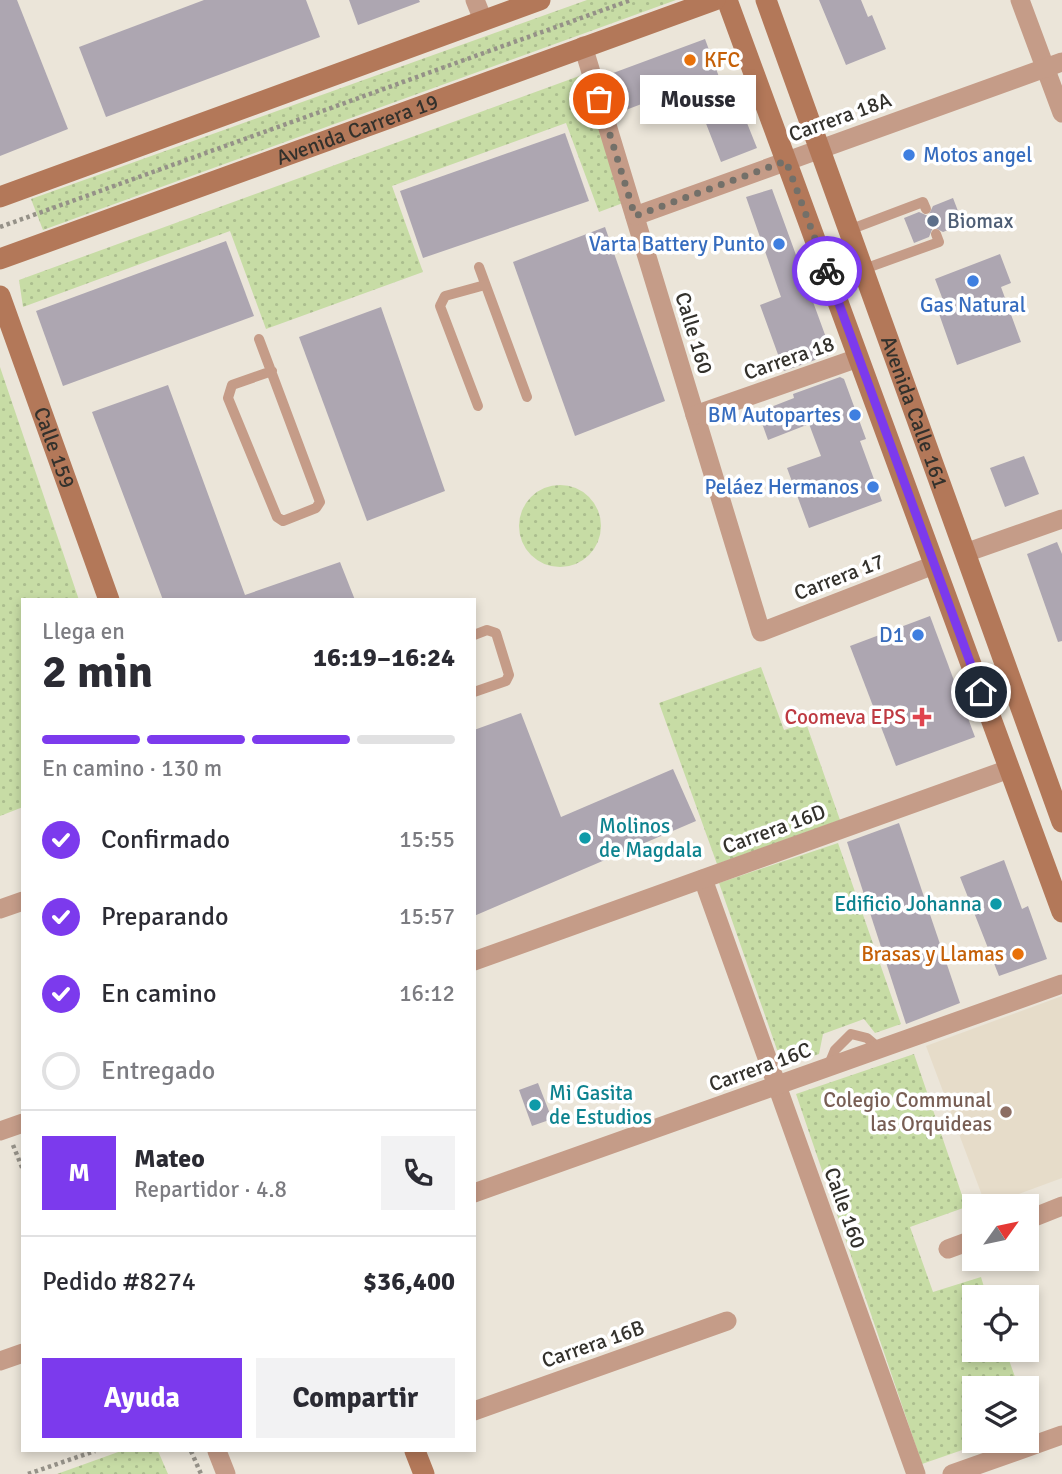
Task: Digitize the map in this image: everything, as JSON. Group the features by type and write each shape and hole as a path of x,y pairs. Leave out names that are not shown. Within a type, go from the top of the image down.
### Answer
{"main road":[{"path":"0,197 540,0"},
{"name":"Avenida Carrera 19","path":"0,259 715,0"},
{"name":"Avenida Calle 161","path":"727,0 1062,912"},
{"name":"Avenida Calle 161","path":"766,0 1062,822"},
{"name":"Calle 159","path":"0,296 108,598"},
{"path":"415,1452 424,1474"}],"street":[{"path":"475,0 483,20"},
{"path":"1020,0 1054,65 1062,113"},
{"name":"Calle 160","path":"583,46 761,632"},
{"name":"Carrera 18A","path":"635,216 1054,65"},
{"name":"Carrera 18","path":"695,415 859,358"},
{"path":"965,553 1062,519"},
{"name":"Carrera 17","path":"761,632 934,565"},
{"name":"Carrera 16D","path":"476,960 1009,769"},
{"name":"Calle 160","path":"703,879 916,1474"},
{"path":"0,909 21,902"},
{"name":"Carrera 16C","path":"476,1192 1062,984"},
{"path":"0,1131 21,1124"},
{"path":"1040,1215 1062,1206"},
{"path":"948,1249 962,1244"},
{"name":"Carrera 16B","path":"476,1410 727,1321"},
{"path":"0,1361 21,1354"},
{"path":"952,1474 1062,1435"},
{"path":"217,1452 226,1474"}],"lane":[{"path":"849,230 923,202 926,209"},
{"path":"863,270 939,242 936,234"},
{"path":"479,267 527,397"},
{"path":"478,406 440,306 445,296 485,285"},
{"path":"259,339 272,371 320,502 316,509 283,521 277,517 228,398 232,385 272,371"},
{"path":"476,634 487,630 496,634 509,675 506,681 476,691"}],"path":[{"path":"0,227 631,0"},
{"path":"28,1474 92,1452"},
{"path":"191,1452 201,1474"}],"shaded area":[{"name":"Colegio Communal las Orquideas","path":"1062,996 1062,1178 1019,1194 982,1194 926,1046"}],"green space":[{"path":"587,0 676,0 43,230 31,199"},
{"path":"582,75 623,203 599,212 566,123 392,186 423,272 266,329 230,231 23,307 19,280"},
{"path":"0,367 78,598 21,598 21,808 0,816"},
{"path":"552,485 568,485 583,492 594,503 601,518 598,542 589,555 568,567 552,567 537,560 526,549 519,534 519,518 526,503 537,492"},
{"path":"761,667 784,730 806,723 840,820 717,864 659,703"},
{"path":"838,843 901,1024 875,1033 864,1019 823,1034 819,1054 783,1067 719,883"},
{"path":"914,1054 962,1195 962,1208 910,1227 933,1292 981,1277 983,1285 962,1285 962,1362 1010,1362 1015,1376 962,1376 962,1450 922,1464 796,1094"},
{"path":"118,1452 158,1452 168,1474 57,1474"}],"building":[{"path":"0,0 17,0 68,129 0,156"},
{"path":"204,0 306,0 320,37 106,117 79,47"},
{"path":"349,0 419,0 420,2 358,25"},
{"path":"819,0 861,0 868,17 872,15 886,49 846,65"},
{"path":"705,39 732,112 741,108 757,148 721,162 691,85 618,113 605,76"},
{"path":"565,133 589,201 423,258 400,191"},
{"path":"772,189 832,354 784,371 760,305 781,297 746,197"},
{"name":"Biomax","path":"953,198 963,224 943,232 933,227 929,237 914,243 904,218 919,212 928,216 933,206"},
{"path":"605,227 665,401 575,436 513,262"},
{"path":"226,241 254,316 63,386 36,311"},
{"path":"1000,254 1011,283 1001,287 1021,342 957,365 938,311 946,308 935,279"},
{"path":"381,307 445,491 367,521 299,337"},
{"path":"840,377 844,379 866,439 860,441 882,501 809,528 787,468 821,456 809,424 768,440 758,412 794,398 793,394"},
{"path":"168,385 245,595 340,562 354,598 162,598 92,412"},
{"path":"1024,456 1039,494 1005,507 990,468"},
{"path":"1057,542 1062,554 1062,641 1058,642 1027,554"},
{"path":"930,616 975,737 896,766 850,646"},
{"name":"Molinos de Magdala","path":"521,713 561,817 673,769 696,821 476,915 476,729"},
{"path":"899,823 960,1003 906,1024 847,842"},
{"path":"1004,860 1022,909 1028,906 1047,959 999,976 960,877"},
{"name":"Mi Gasita de Estudios","path":"538,1083 552,1119 532,1126 519,1090"}],"way so far":[{"path":"599,99 635,216 786,161 827,271"}],"place":[{"name":"KFC","path":"690,60"},
{"name":"Mousse","path":"599,99"},
{"name":"Motos angel","path":"909,155"},
{"name":"Biomax","path":"933,221"},
{"name":"Varta Battery Punto","path":"779,244"},
{"name":"Gas Natural","path":"973,281"},
{"name":"BM Autopartes","path":"855,415"},
{"name":"Peláez Hermanos","path":"873,487"},
{"name":"D1","path":"918,635"},
{"name":"Coomeva EPS","path":"922,717"},
{"name":"Molinos de Magdala","path":"585,838"},
{"name":"Edificio Johanna","path":"996,904"},
{"name":"Brasas y Llamas","path":"1018,954"},
{"name":"Mi Gasita de Estudios","path":"535,1105"},
{"name":"Colegio Communal las Orquideas","path":"1006,1112"}],"route":[{"path":"827,271 981,692"}]}
